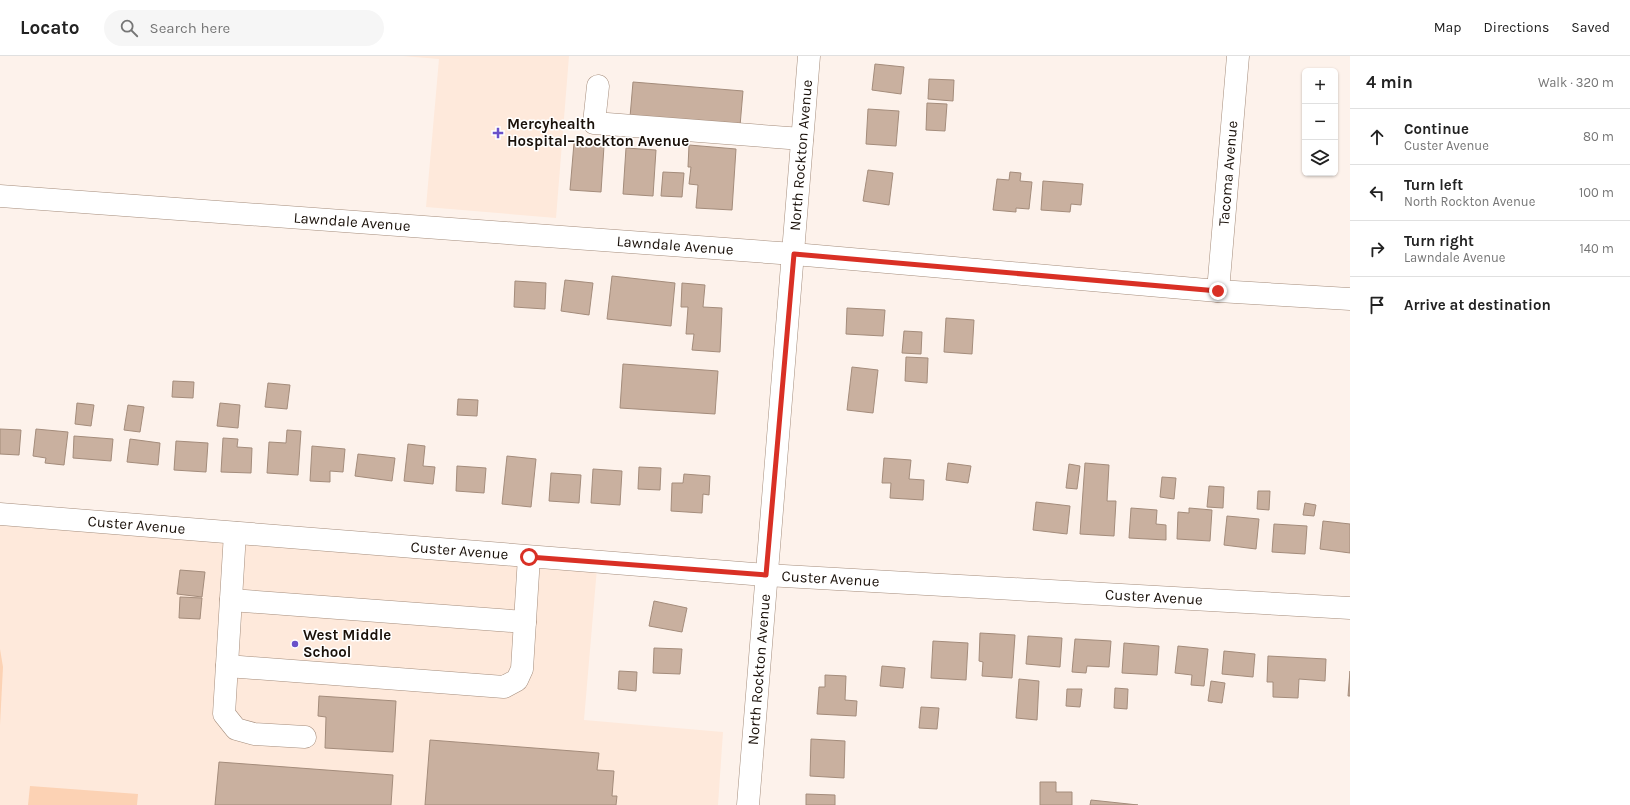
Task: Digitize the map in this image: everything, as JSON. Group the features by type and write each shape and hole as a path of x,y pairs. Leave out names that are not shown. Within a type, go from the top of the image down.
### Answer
{"street":[{"name":"North Rockton Avenue","path":"748,805 809,56"},
{"name":"Tacoma Avenue","path":"1218,291 1238,56"},
{"path":"598,86 594,123 802,140"},
{"name":"Lawndale Avenue","path":"0,196 794,254 1218,291 1350,299"},
{"name":"Custer Avenue","path":"0,514 766,575 1350,608"},
{"path":"235,533 224,714 236,729 254,734 305,737"},
{"path":"227,666 504,687 517,680 522,669 529,557"},
{"path":"231,600 525,622"}],"shaded area":[{"name":"Mercyhealth Hospital–Rockton Avenue","path":"403,56 569,56 556,218 426,207 439,59"},
{"name":"West Middle School","path":"0,523 597,568 584,720 723,732 718,805 0,805"},
{"path":"0,649 3,667 0,725"},
{"path":"30,786 138,794 137,805 28,805"}],"building":[{"path":"875,64 904,67 901,94 872,90"},
{"path":"929,79 954,80 953,101 928,99"},
{"path":"633,82 743,91 740,126 630,117"},
{"path":"927,103 947,104 945,131 926,130"},
{"path":"868,109 899,111 896,146 866,144"},
{"path":"574,143 604,146 601,192 570,190"},
{"path":"689,145 736,149 732,210 696,208 698,185 689,184 691,167 688,167"},
{"path":"626,148 656,150 653,196 623,194"},
{"path":"868,170 893,173 889,205 863,201"},
{"path":"663,172 684,173 682,197 661,196"},
{"path":"1010,172 1021,173 1020,181 1032,182 1029,209 1016,208 1016,212 993,210 997,179 1009,180"},
{"path":"1043,181 1083,184 1081,205 1071,204 1070,212 1041,210"},
{"path":"612,276 675,283 671,326 607,319"},
{"path":"565,280 593,283 589,315 561,311"},
{"path":"515,281 546,283 545,309 514,307"},
{"path":"682,283 705,285 703,307 722,308 720,352 692,350 694,334 686,334 688,307 681,307"},
{"path":"847,308 885,310 883,336 846,334"},
{"path":"946,318 974,320 972,354 944,352"},
{"path":"904,331 922,332 921,354 902,353"},
{"path":"906,357 928,358 927,383 905,381"},
{"path":"623,364 718,371 715,414 620,408"},
{"path":"852,367 878,370 873,413 847,410"},
{"path":"173,381 194,382 193,398 172,397"},
{"path":"268,383 290,385 287,409 265,407"},
{"path":"458,399 478,400 477,416 457,415"},
{"path":"77,403 94,405 91,426 75,424"},
{"path":"220,403 240,405 238,428 217,426"},
{"path":"128,405 144,407 140,432 124,430"},
{"path":"0,429 21,430 19,455 0,454"},
{"path":"36,429 68,432 64,465 45,463 46,458 33,456"},
{"path":"287,430 301,431 298,475 267,473 269,442 286,443"},
{"path":"74,436 113,439 111,461 73,458"},
{"path":"223,438 238,439 237,447 252,448 251,473 221,472"},
{"path":"130,439 160,443 158,465 127,462"},
{"path":"176,441 208,443 206,472 174,470"},
{"path":"408,444 425,446 423,466 435,467 433,484 404,481"},
{"path":"312,446 345,449 343,472 330,471 330,482 310,481"},
{"path":"358,454 395,458 392,481 355,476"},
{"path":"507,456 536,459 531,507 502,504"},
{"path":"884,458 911,460 909,479 924,480 923,500 890,498 891,483 882,483"},
{"path":"948,463 971,466 968,483 946,480"},
{"path":"1085,463 1109,465 1107,501 1116,501 1114,536 1080,534"},
{"path":"1069,464 1080,466 1077,489 1066,488"},
{"path":"457,466 486,468 484,493 456,491"},
{"path":"639,467 661,468 660,490 638,489"},
{"path":"593,469 622,471 620,505 591,503"},
{"path":"551,473 581,475 579,503 549,501"},
{"path":"684,474 710,476 709,495 703,494 702,513 671,511 672,483 683,483"},
{"path":"1162,477 1176,478 1174,499 1160,497"},
{"path":"1209,486 1224,487 1223,508 1207,507"},
{"path":"1258,491 1270,491 1269,510 1257,509"},
{"path":"1036,502 1070,506 1067,534 1033,530"},
{"path":"1305,503 1316,505 1314,516 1303,515"},
{"path":"1131,508 1157,510 1156,524 1166,525 1166,540 1129,538"},
{"path":"1189,508 1212,510 1210,541 1177,539 1178,512 1189,513"},
{"path":"1227,516 1259,519 1256,549 1224,545"},
{"path":"1323,521 1350,524 1350,553 1320,549"},
{"path":"1274,524 1307,526 1305,554 1272,552"},
{"path":"180,570 205,572 202,597 177,594"},
{"path":"180,597 202,598 200,619 179,618"},
{"path":"654,601 687,608 682,632 649,626"},
{"path":"980,633 1015,635 1012,678 982,676 983,662 979,661"},
{"path":"1028,636 1062,638 1060,667 1026,664"},
{"path":"1075,639 1111,641 1109,667 1087,666 1086,673 1072,672"},
{"path":"933,641 968,643 966,680 931,678"},
{"path":"1124,643 1159,646 1157,675 1122,673"},
{"path":"1178,646 1208,649 1204,686 1191,685 1192,675 1175,673"},
{"path":"654,648 682,649 680,674 653,673"},
{"path":"1224,651 1255,654 1253,677 1222,674"},
{"path":"1268,656 1326,659 1325,681 1299,679 1298,698 1273,697 1273,682 1267,682"},
{"path":"882,666 905,668 903,688 880,686"},
{"path":"619,671 637,672 636,691 618,689"},
{"path":"1350,671 1350,696 1348,696"},
{"path":"825,675 846,676 845,700 857,701 856,716 817,714 819,687 825,687"},
{"path":"1019,679 1039,681 1037,720 1016,718"},
{"path":"1211,681 1225,683 1222,703 1208,701"},
{"path":"1115,688 1128,689 1127,709 1114,708"},
{"path":"1067,689 1082,689 1080,707 1066,706"},
{"path":"319,696 396,701 393,752 325,748 326,717 318,716"},
{"path":"921,707 939,708 937,729 919,728"},
{"path":"811,739 845,741 844,778 810,776"},
{"path":"430,740 599,753 597,770 614,771 612,796 617,796 616,805 425,805"},
{"path":"219,762 393,775 391,805 215,805"},
{"path":"1040,782 1056,782 1056,792 1072,792 1072,805 1040,805"},
{"path":"806,794 835,795 835,805 806,805"},
{"path":"1091,800 1138,805 1090,805"}],"place":[{"name":"Mercyhealth Hospital–Rockton Avenue","path":"498,133"},
{"name":"West Middle School","path":"295,644"}],"route":[{"path":"529,557 766,575 794,254 1218,291"}]}
